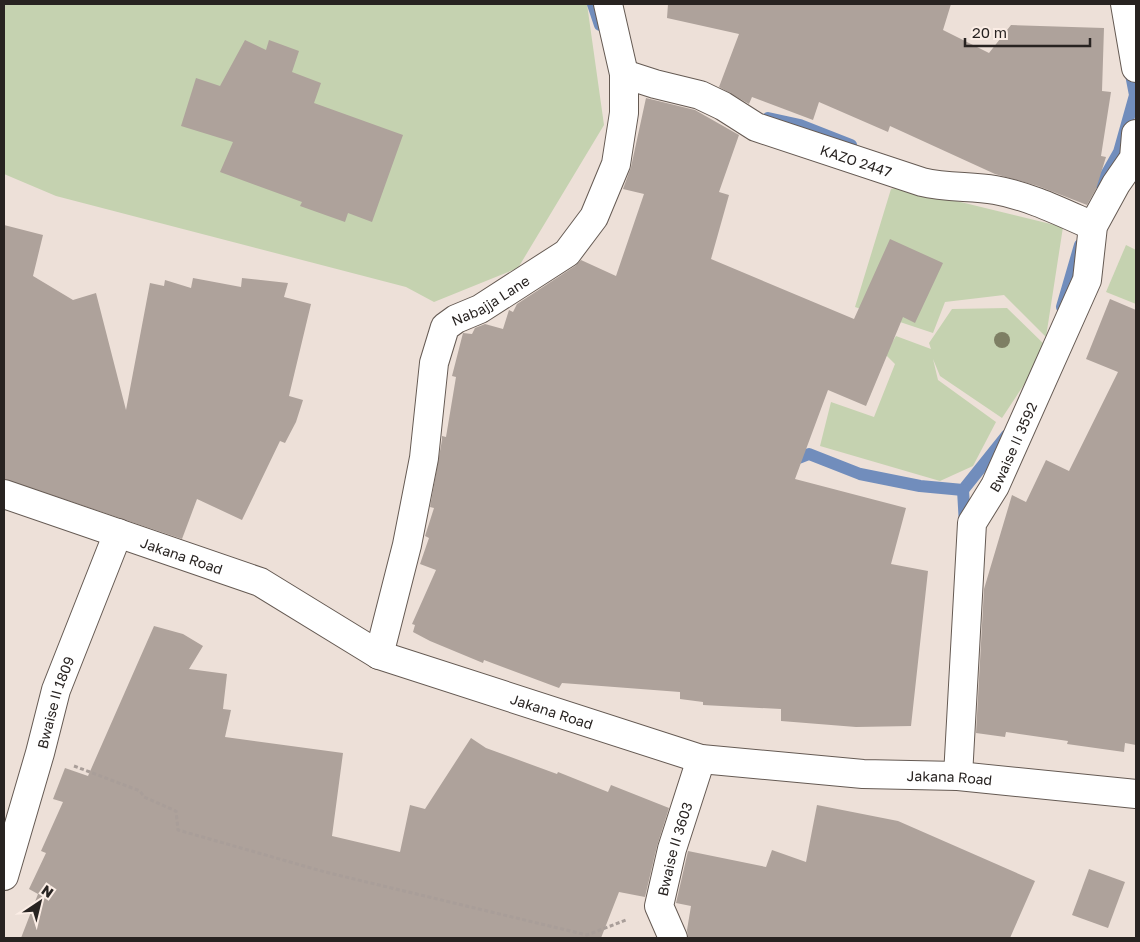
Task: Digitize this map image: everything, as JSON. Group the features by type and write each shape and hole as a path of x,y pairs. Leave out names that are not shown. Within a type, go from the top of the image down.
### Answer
{"street":[{"name":"Nabajja Lane","path":"379,655 411,526 424,458 434,363 445,327 456,319 480,309 567,253 594,217 616,164 624,113 624,74 608,4"},
{"path":"1125,4 1136,68"},
{"name":"KAZO 2447","path":"624,74 700,95 723,106 756,127 922,182 940,186 995,190 1045,205 1093,226"},
{"name":"Bwaise II 3592","path":"958,776 972,523 995,486 1087,280 1093,226 1116,184 1134,158 1136,134"},
{"name":"Jakana Road","path":"4,494 260,582 379,655 701,759 863,774 958,776 1136,794"},
{"name":"Bwaise II 1809","path":"4,876 40,753 56,690 118,533"},
{"name":"Bwaise II 3603","path":"673,938 659,906 672,849 701,759"}],"path":[{"path":"40,753 140,791 144,796 176,811 178,830 325,872 587,935 659,906"}],"green space":[{"path":"4,4 587,4 604,125 518,268 434,302 406,287 56,196 4,174"},
{"path":"899,187 1063,227 1046,337 1004,295 945,302 933,333 855,307 891,189"},
{"path":"1126,245 1136,250 1136,304 1106,292"},
{"path":"1007,308 1048,348 1002,418 940,376 933,359 938,380 996,422 973,466 940,481 820,446 831,402 874,417 895,364 885,354 896,336 931,349 929,343 952,309"}],"building":[{"path":"668,4 951,4 943,30 989,53 1011,25 1104,28 1102,91 1111,92 1101,156 1106,157 1096,189 1087,205 1038,186 995,174 890,126 888,132 819,102 813,120 752,97 749,104 719,87 739,34 667,18"},
{"path":"245,40 266,50 269,40 299,51 292,72 321,83 314,103 403,135 372,222 348,213 345,222 300,206 302,202 220,172 233,142 181,126 196,78 220,86"},
{"path":"646,98 695,110 739,135 719,192 729,195 711,259 854,319 890,239 943,263 915,323 903,317 866,406 828,390 795,479 906,508 891,564 928,571 911,726 856,727 781,721 781,709 703,705 703,702 680,699 680,692 562,683 559,688 484,660 483,663 413,632 415,625 412,624 436,570 420,564 429,538 425,536 434,508 430,507 442,436 446,437 456,377 452,376 463,333 472,334 475,328 485,324 503,329 509,310 513,312 517,304 575,266 581,260 616,276 644,194 623,189 631,167"},
{"path":"4,225 43,235 33,276 73,300 96,293 126,410 150,283 164,286 165,280 191,288 193,278 241,287 242,278 288,283 284,297 311,304 289,396 303,400 296,422 285,443 280,441 242,520 197,499 182,539 4,479"},
{"path":"1110,299 1136,310 1136,745 1125,743 1124,752 1067,744 1068,741 1006,732 1005,737 976,733 984,589 1012,495 1026,502 1046,460 1069,471 1118,372 1086,359"},
{"path":"154,626 183,634 203,646 189,669 227,674 223,709 231,710 225,737 343,753 332,836 400,852 410,805 425,809 471,738 486,748 557,774 558,772 608,792 611,785 669,808 657,846 645,897 619,892 601,938 21,938 38,894 29,889 46,853 41,851 63,802 53,799 65,768 88,776"},
{"path":"817,805 898,821 1035,881 1010,938 688,938 687,930 691,906 676,903 688,851 766,867 772,850 806,862"},
{"path":"1089,869 1125,882 1108,928 1072,915"}],"waterway":[{"path":"593,4 600,25"},
{"path":"1101,184 1119,152 1135,95 1129,64"},
{"path":"768,118 800,125 851,145"},
{"path":"1062,307 1080,245"},
{"path":"788,460 791,461 809,454 860,474 920,486 963,490 1007,435"},
{"path":"963,490 965,525"}]}
